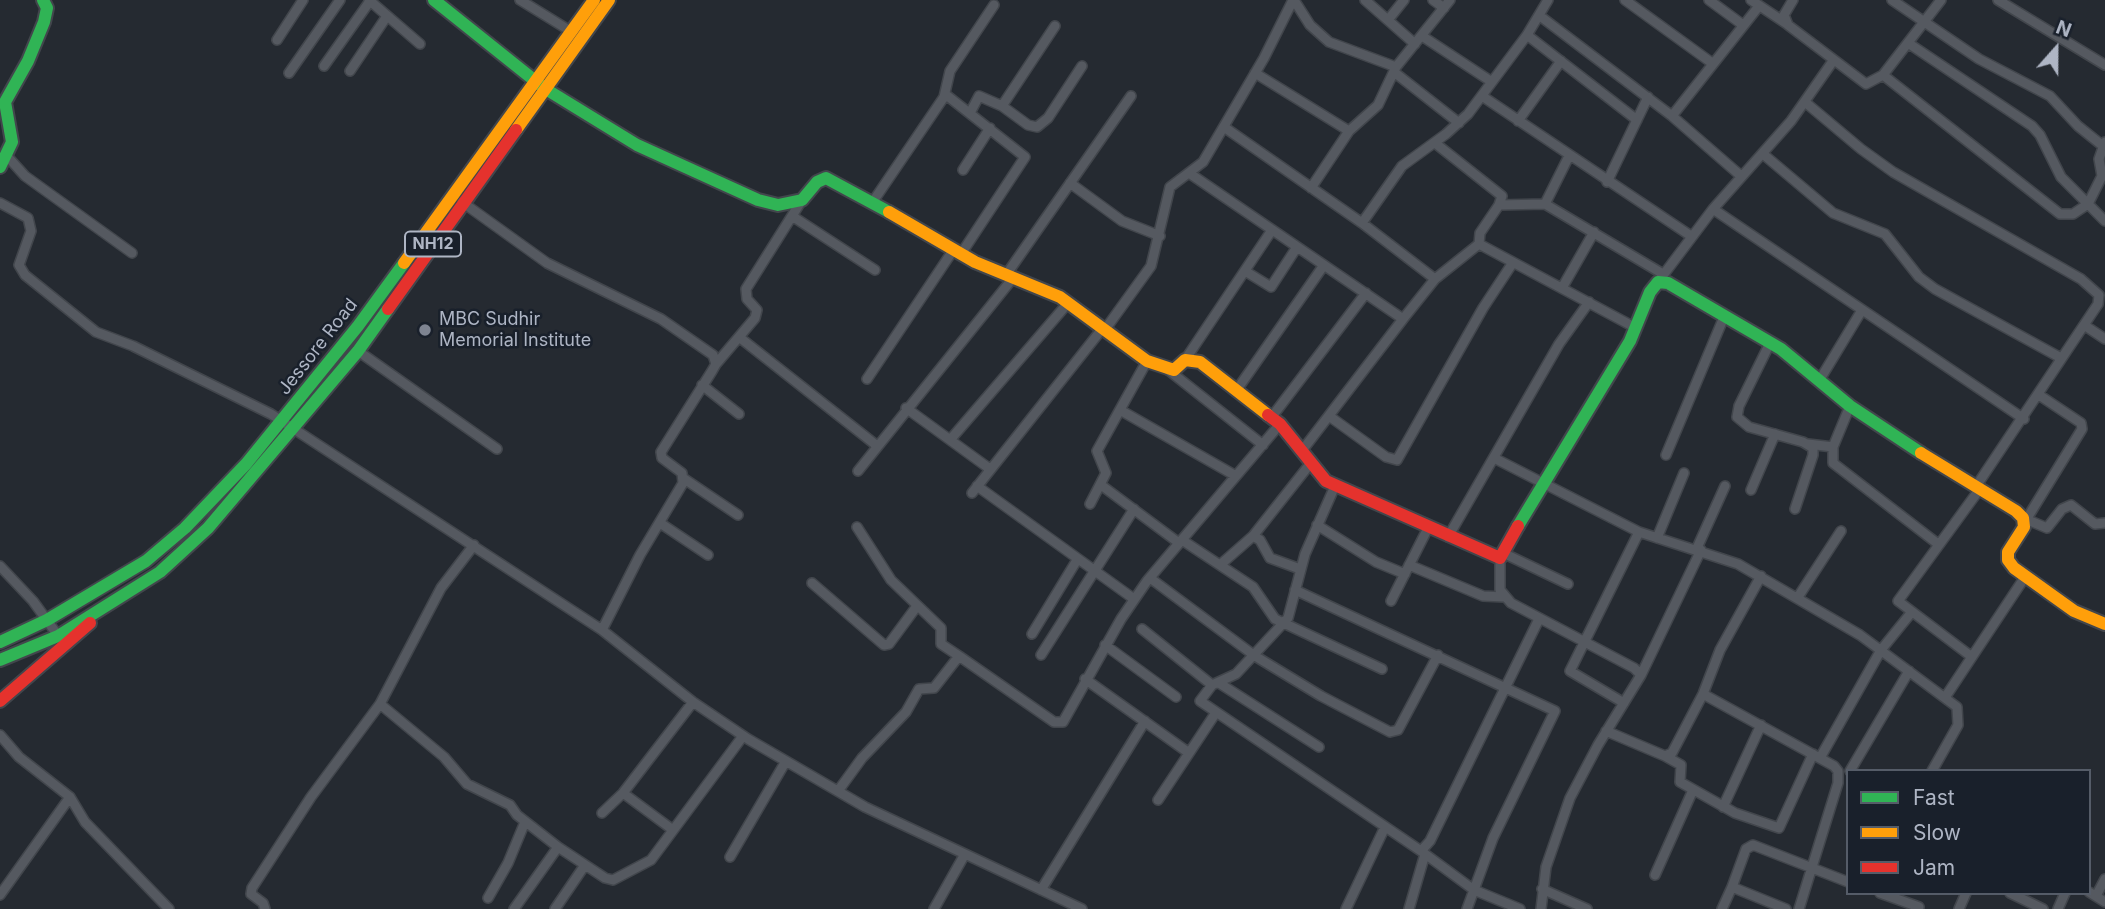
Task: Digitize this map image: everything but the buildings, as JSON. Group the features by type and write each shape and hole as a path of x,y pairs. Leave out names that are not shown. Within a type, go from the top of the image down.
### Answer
{"main road":[{"path":"3,161 12,142 4,96 28,61 44,22 47,8 43,0"},
{"path":"433,0 540,85 637,145 758,200 778,205 802,200 817,182 826,178 957,251 1068,303 1147,361 1174,370 1185,360 1200,362 1276,421 1310,464 1335,486 1448,537 1502,556 1541,485 1636,328 1644,302 1660,278 1804,365 1850,406 1977,489 2016,510 2025,519 2024,527 2008,552 2008,560 2025,576 2074,611 2105,624"},
{"name":"Jessore Road","path":"61,641 159,572 208,528 295,429 358,351 463,202 594,0"},
{"name":"Jessore Road","path":"0,642 47,620 146,561 185,528 246,464 358,326 540,85 609,0"},
{"path":"0,701 61,641"},
{"name":"NH12","path":"0,660 61,641"}],"street":[{"path":"277,40 303,0"},
{"path":"289,74 340,0"},
{"path":"520,0 572,32"},
{"path":"1135,599 975,489 1151,266 1170,187 1203,162 1255,73 1293,0 1310,25 1329,42 1395,70 1459,122"},
{"path":"1365,0 1415,44"},
{"path":"1388,20 1404,0"},
{"path":"1311,188 1349,131 1378,105 1395,70 1447,4 1433,0"},
{"path":"1362,223 1402,166 1459,122 1482,96 1528,35 1548,0"},
{"path":"1625,0 1712,63"},
{"path":"1709,0 1743,25"},
{"path":"1788,25 1784,15 1793,0"},
{"path":"1883,75 2051,209 2073,214 2088,204 2102,176 2099,159 2104,144 2078,126 2050,96 1996,69 1924,24 1892,0"},
{"path":"1672,116 1743,25 1755,3 1866,84 1883,75 1941,0"},
{"path":"1998,0 2105,65"},
{"path":"324,66 370,1 420,44"},
{"path":"872,203 945,94 947,77 954,62 994,5"},
{"path":"349,71 387,16"},
{"path":"1540,16 1672,116 1741,176"},
{"path":"1002,106 1055,26"},
{"path":"1528,35 1637,120"},
{"path":"1422,36 1492,82"},
{"path":"1909,43 2032,126 2040,135 2061,177 2105,221"},
{"path":"1518,121 1561,61"},
{"path":"1499,205 1545,204 1594,232 1660,278 1713,209 1805,102 1833,61"},
{"path":"970,113 979,96 1002,106 1028,125 1037,127 1048,118 1082,66"},
{"path":"1255,73 1349,131"},
{"path":"867,379 957,251 1025,161 1023,154 945,94"},
{"path":"858,471 1010,276 1131,96"},
{"path":"1482,96 1691,236"},
{"path":"1607,182 1648,97"},
{"path":"1805,102 1893,172 2093,287 2102,300 2061,358 1977,489 1898,601 1972,657"},
{"path":"1224,127 1362,223 1435,279"},
{"path":"963,170 990,128"},
{"path":"1301,452 1435,279 1479,244 1480,233 1499,205 1502,196 1498,192 1435,143"},
{"path":"1763,154 1833,213 1885,233 1919,277 1935,289 2061,358"},
{"path":"1545,204 1569,156"},
{"path":"3,161 132,253"},
{"path":"1189,173 1403,319"},
{"path":"1070,183 1122,221 1160,236"},
{"path":"738,515 683,478 662,458 661,452 716,364 757,314 747,299 746,289 802,200"},
{"path":"463,202 547,263 661,319 713,355 716,364"},
{"path":"0,203 28,218 31,231 19,265 25,275 96,332 226,390 295,429 602,629 693,702 743,736 838,791 1082,909"},
{"path":"1713,209 2024,419"},
{"path":"792,216 875,270"},
{"path":"1185,360 1272,230"},
{"path":"1562,288 1594,232"},
{"path":"1479,244 1636,328"},
{"path":"1245,271 1271,287 1297,247"},
{"path":"1329,416 1386,457 1397,460 1483,308 1513,264"},
{"path":"1236,391 1324,265"},
{"path":"857,527 891,580 941,628 941,644 1054,722 1063,722 1085,679 1135,599 1263,445 1276,421 1366,293"},
{"path":"1448,537 1559,344 1589,302"},
{"path":"950,440 1068,303"},
{"path":"1819,381 1862,310"},
{"path":"1666,455 1724,317"},
{"path":"2084,325 2105,339"},
{"path":"739,337 876,445"},
{"path":"1770,343 1737,412 1741,423 1808,444 1833,447"},
{"path":"358,351 497,449"},
{"path":"1090,504 1106,474 1097,451 1147,361"},
{"path":"1167,369 1263,445"},
{"path":"702,385 740,414"},
{"path":"2039,395 2081,423 2082,429 2025,519 2047,528 2062,509 2071,505 2095,524 2105,523"},
{"path":"1850,406 1831,456 1838,470 1938,544"},
{"path":"906,408 990,469"},
{"path":"1120,410 1236,476"},
{"path":"1751,489 1774,434"},
{"path":"1795,509 1813,455 1808,444"},
{"path":"1494,458 1541,485 1639,533 1699,549 1761,576 1881,650 1946,696 1956,707 1958,725 1933,769"},
{"path":"1220,565 1253,536 1310,464"},
{"path":"1657,538 1684,473"},
{"path":"602,629 683,478"},
{"path":"1101,485 1253,587 1275,619 1382,669"},
{"path":"1335,486 1300,569 1285,623 1230,680 1216,684 1200,701 1215,714 1422,852 1474,890 1520,909"},
{"path":"1541,909 1546,867 1570,798 1606,731 1641,675 1725,486"},
{"path":"1041,655 1134,509"},
{"path":"660,523 708,555"},
{"path":"1317,525 1345,545 1407,569 1483,596 1504,597 1539,619 1634,668 1641,675"},
{"path":"1391,601 1428,528"},
{"path":"1798,597 1842,531"},
{"path":"1624,704 1570,671 1639,533"},
{"path":"1253,536 1261,540 1270,558 1300,569"},
{"path":"265,909 263,902 251,894 252,888 311,797 380,704 440,588 474,545"},
{"path":"1504,597 1499,583 1502,556 1568,584"},
{"path":"1032,634 1077,560"},
{"path":"0,566 47,620 61,641"},
{"path":"1665,757 1672,753 1703,694 1720,650 1761,576"},
{"path":"1946,696 2025,576"},
{"path":"1150,578 1255,656 1382,729 1394,732 1438,655"},
{"path":"812,583 884,645 889,644 917,606"},
{"path":"1296,590 1555,711 1500,821 1467,909"},
{"path":"1606,731 1679,763 1678,780 1723,807 1779,828 1816,756 1881,650 1911,613"},
{"path":"1409,909 1422,852 1430,841 1539,619"},
{"path":"1142,629 1216,684 1319,747"},
{"path":"1105,645 1176,697"},
{"path":"838,791 862,758 906,712 919,689 934,688 959,656"},
{"path":"1850,769 1909,671"},
{"path":"1085,679 1189,753"},
{"path":"1703,694 1846,770"},
{"path":"601,813 622,793 693,702"},
{"path":"380,704 444,757 467,785 510,805 525,822 605,878 618,878 651,860 743,736"},
{"path":"1158,800 1215,714"},
{"path":"1041,890 1145,722"},
{"path":"1723,807 1761,726"},
{"path":"0,736 19,757 70,797 85,822 165,907"},
{"path":"730,857 786,761"},
{"path":"1799,909 1839,778 1834,766"},
{"path":"1654,875 1693,790"},
{"path":"622,793 673,830"},
{"path":"0,895 70,797"},
{"path":"488,898 508,863 525,822"},
{"path":"1346,909 1385,827"},
{"path":"1722,909 1749,845 1846,881"},
{"path":"514,909 558,847"},
{"path":"934,909 965,854"},
{"path":"555,909 585,865"},
{"path":"2105,879 2093,894 2105,902"},
{"path":"1732,887 1786,909"},
{"path":"1542,889 1587,909"},
{"path":"1886,895 1919,907"},
{"path":"2014,895 2043,909"}],"traffic: fast":[{"path":"0,167 12,142 5,102 28,61 44,22 47,8 43,0"},
{"path":"434,0 544,88 637,145 758,200 778,205 802,200 817,182 826,178 889,212"},
{"path":"0,642 47,620 146,561 185,528 246,464 358,326 404,263"},
{"path":"1518,526 1630,341 1650,292 1658,282 1668,283 1781,349 1850,406 1921,453"},
{"path":"0,660 58,636 160,572 208,528 358,351 388,309"}],"traffic: slow":[{"path":"404,263 594,0"},
{"path":"516,130 609,0"},
{"path":"889,212 975,262 1060,297 1147,361 1174,370 1185,360 1200,362 1268,415"},
{"path":"1921,453 2016,511 2023,518 2024,527 2008,552 2008,560 2014,568 2074,611 2105,624"}],"traffic: jam":[{"path":"388,309 516,130"},
{"path":"1268,415 1280,424 1326,481 1500,558 1518,526"},
{"path":"0,701 90,623"}],"place":[{"name":"MBC Sudhir Memorial Institute","path":"425,330"}]}
